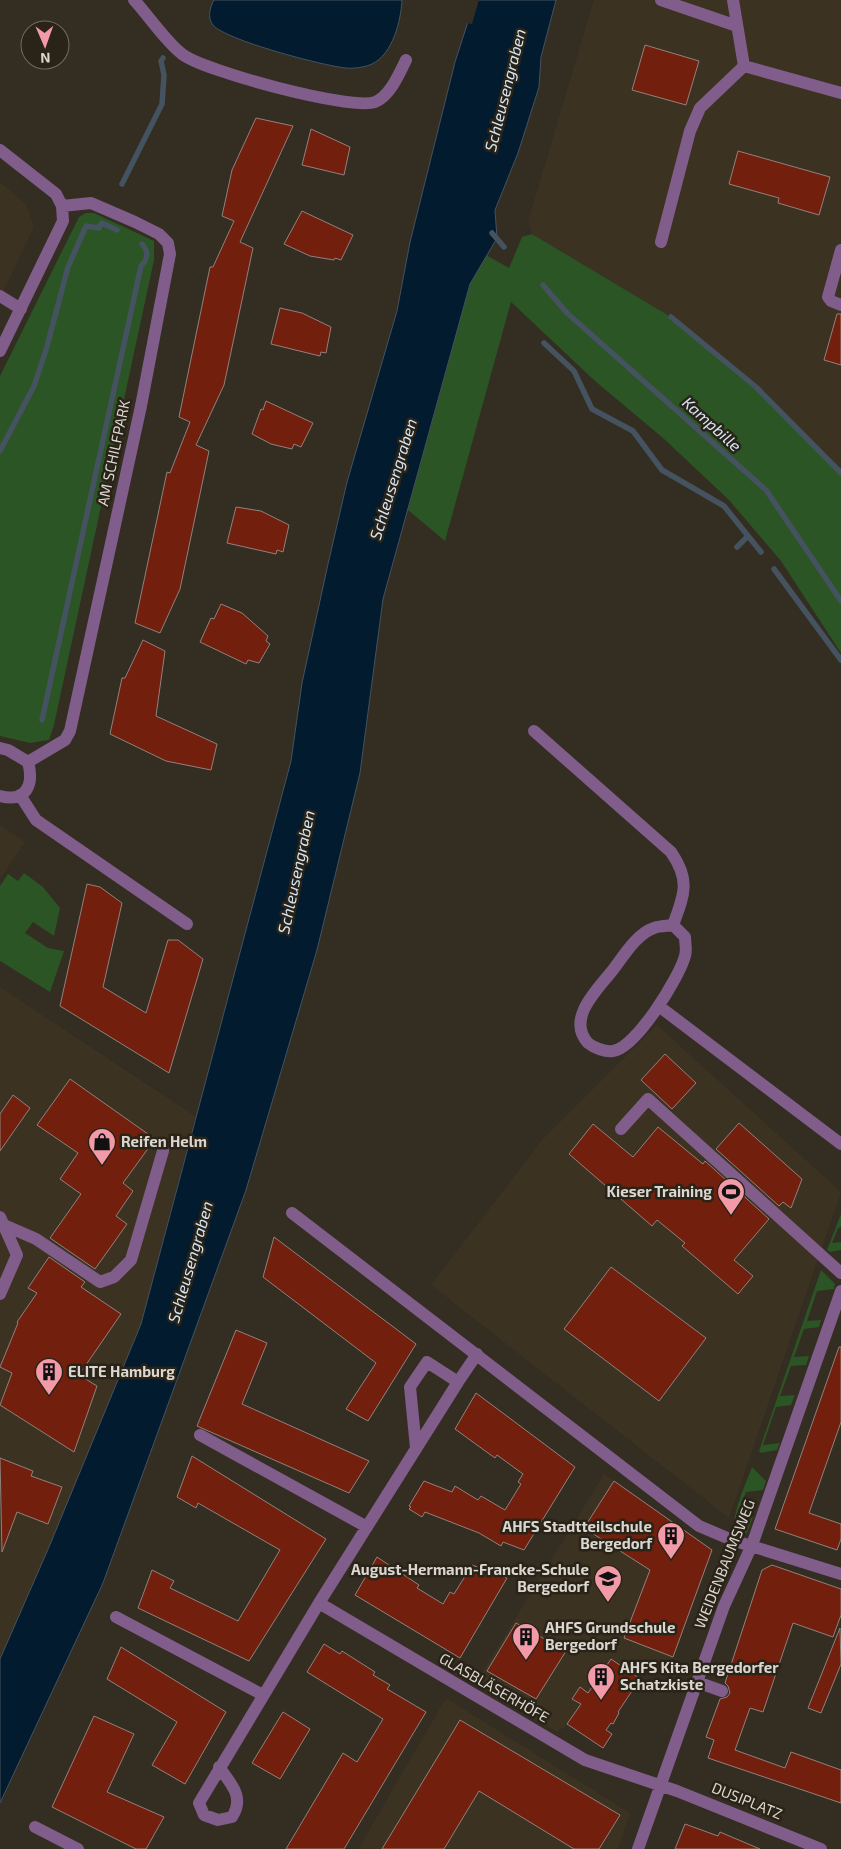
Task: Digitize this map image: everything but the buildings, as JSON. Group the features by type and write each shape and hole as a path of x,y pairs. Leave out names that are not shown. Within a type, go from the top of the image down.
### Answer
{"street":[{"path":"134,0 182,55 227,73 334,101 367,105 377,101 386,94 406,60"},
{"path":"661,0 737,26"},
{"path":"733,0 744,66"},
{"path":"744,66 841,93"},
{"path":"661,242 690,131 700,108 744,66"},
{"path":"0,150 56,194 62,206 63,221 0,351"},
{"name":"AM SCHILFPARK","path":"28,762 65,740 70,731 141,406 170,254 168,243 159,234 135,222 91,203 62,206"},
{"path":"841,250 828,297 841,305"},
{"path":"0,296 21,308"},
{"path":"534,731 671,852 681,866 685,880 682,900 673,926"},
{"path":"0,748 8,750 28,762 32,777 29,788 20,795 8,798 0,796"},
{"path":"20,795 36,820 187,924"},
{"path":"673,926 685,937 686,955 660,1007 624,1046 613,1051 601,1050 590,1045 581,1034 580,1020 585,1005 638,939 654,928 673,926"},
{"path":"660,1007 841,1144"},
{"path":"621,1129 648,1099 841,1273"},
{"path":"2,1221 36,1239 100,1282 114,1277 131,1260 163,1150"},
{"path":"292,1213 699,1526 732,1540 841,1574"},
{"path":"0,1294 17,1255 2,1221"},
{"name":"WEIDENBAUMSWEG","path":"638,1849 724,1606 752,1545 841,1291"},
{"path":"219,1768 319,1603 477,1354"},
{"path":"416,1448 410,1387 427,1362 458,1382"},
{"path":"200,1435 367,1527"},
{"name":"GLASBLÄSERHÖFE","path":"319,1603 586,1760 660,1785"},
{"path":"116,1617 263,1695"},
{"path":"697,1682 722,1691"},
{"name":"DUSIPLATZ","path":"660,1785 821,1849"},
{"path":"35,1827 78,1849"}],"shaded area":[{"path":"594,0 841,0 841,473 756,387 671,317 532,234 528,221"},
{"path":"0,182 26,204 34,227 0,298"},
{"path":"0,825 25,842 0,879"},
{"path":"0,987 195,1116 141,1324 49,1547 0,1659"},
{"path":"657,1025 841,1192 729,1518 431,1285 542,1140"},
{"name":"August-Hermann-Francke-Schule Bergedorf","path":"604,1474 712,1550 668,1671 651,1666 640,1679 557,1732 475,1684"},
{"path":"446,1698 630,1813 618,1849 358,1849"}],"green space":[{"path":"86,213 94,213 154,241 154,260 54,725 49,740 30,743 0,736 0,376 79,217"},
{"path":"532,234 671,317 756,387 841,473 841,653 781,561 729,500 663,438 595,381 511,302 445,541 408,510 470,284 486,255 509,268 522,237"},
{"path":"24,873 43,887 60,908 54,936 33,922 25,933 48,948 64,951 50,992 0,961 0,886 8,874 18,881"},
{"path":"841,1214 841,1227 838,1228 832,1243 841,1242 841,1250 830,1252 827,1250"},
{"path":"821,1270 835,1284 834,1289 817,1291 807,1321 821,1320 819,1327 804,1329 794,1357 809,1356 806,1365 791,1366 780,1396 795,1395 791,1405 776,1407 763,1445 780,1443 777,1450 761,1453 759,1451"},
{"path":"752,1467 766,1481 763,1490 746,1492 736,1518 753,1517 747,1533 737,1535 734,1521 742,1492"}],"water":[{"path":"214,0 402,0 398,26 385,53 372,64 349,68 318,63 255,45 221,31 213,25 210,19 210,9"},
{"name":"Schleusengraben","path":"475,0 556,0 541,57 539,87 518,153 495,210 497,238 470,284 383,599 360,773 317,950 246,1190 103,1583 0,1803 0,1659 49,1547 141,1324 291,761 302,683 347,482 397,311 410,242 455,62"}],"pier":[{"path":"472,0 479,0 472,24 466,23"}],"waterway":[{"path":"122,184 162,104 164,75 161,61 163,58"},
{"path":"0,451 34,386 46,350 68,267 86,226 99,228 102,223 117,230"},
{"name":"Kampbille","path":"492,233 504,247"},
{"path":"42,720 141,266 146,258 147,253 142,244"},
{"name":"Kampbille","path":"543,285 567,313 766,490 841,601"},
{"path":"671,317 756,387 841,473"},
{"path":"544,343 574,371 592,409 633,431 662,470 724,506 761,552"},
{"path":"737,547 748,536"},
{"path":"774,569 841,660"}],"place":[{"name":"Reifen Helm","path":"102,1166"},
{"name":"Kieser Training","path":"731,1216"},
{"name":"ELITE Hamburg","path":"49,1396"},
{"name":"AHFS Stadtteilschule Bergedorf","path":"671,1560"},
{"name":"August-Hermann-Francke-Schule Bergedorf","path":"608,1603"},
{"name":"AHFS Grundschule Bergedorf","path":"526,1661"},
{"name":"AHFS Kita Bergedorfer Schatzkiste","path":"601,1701"}]}
